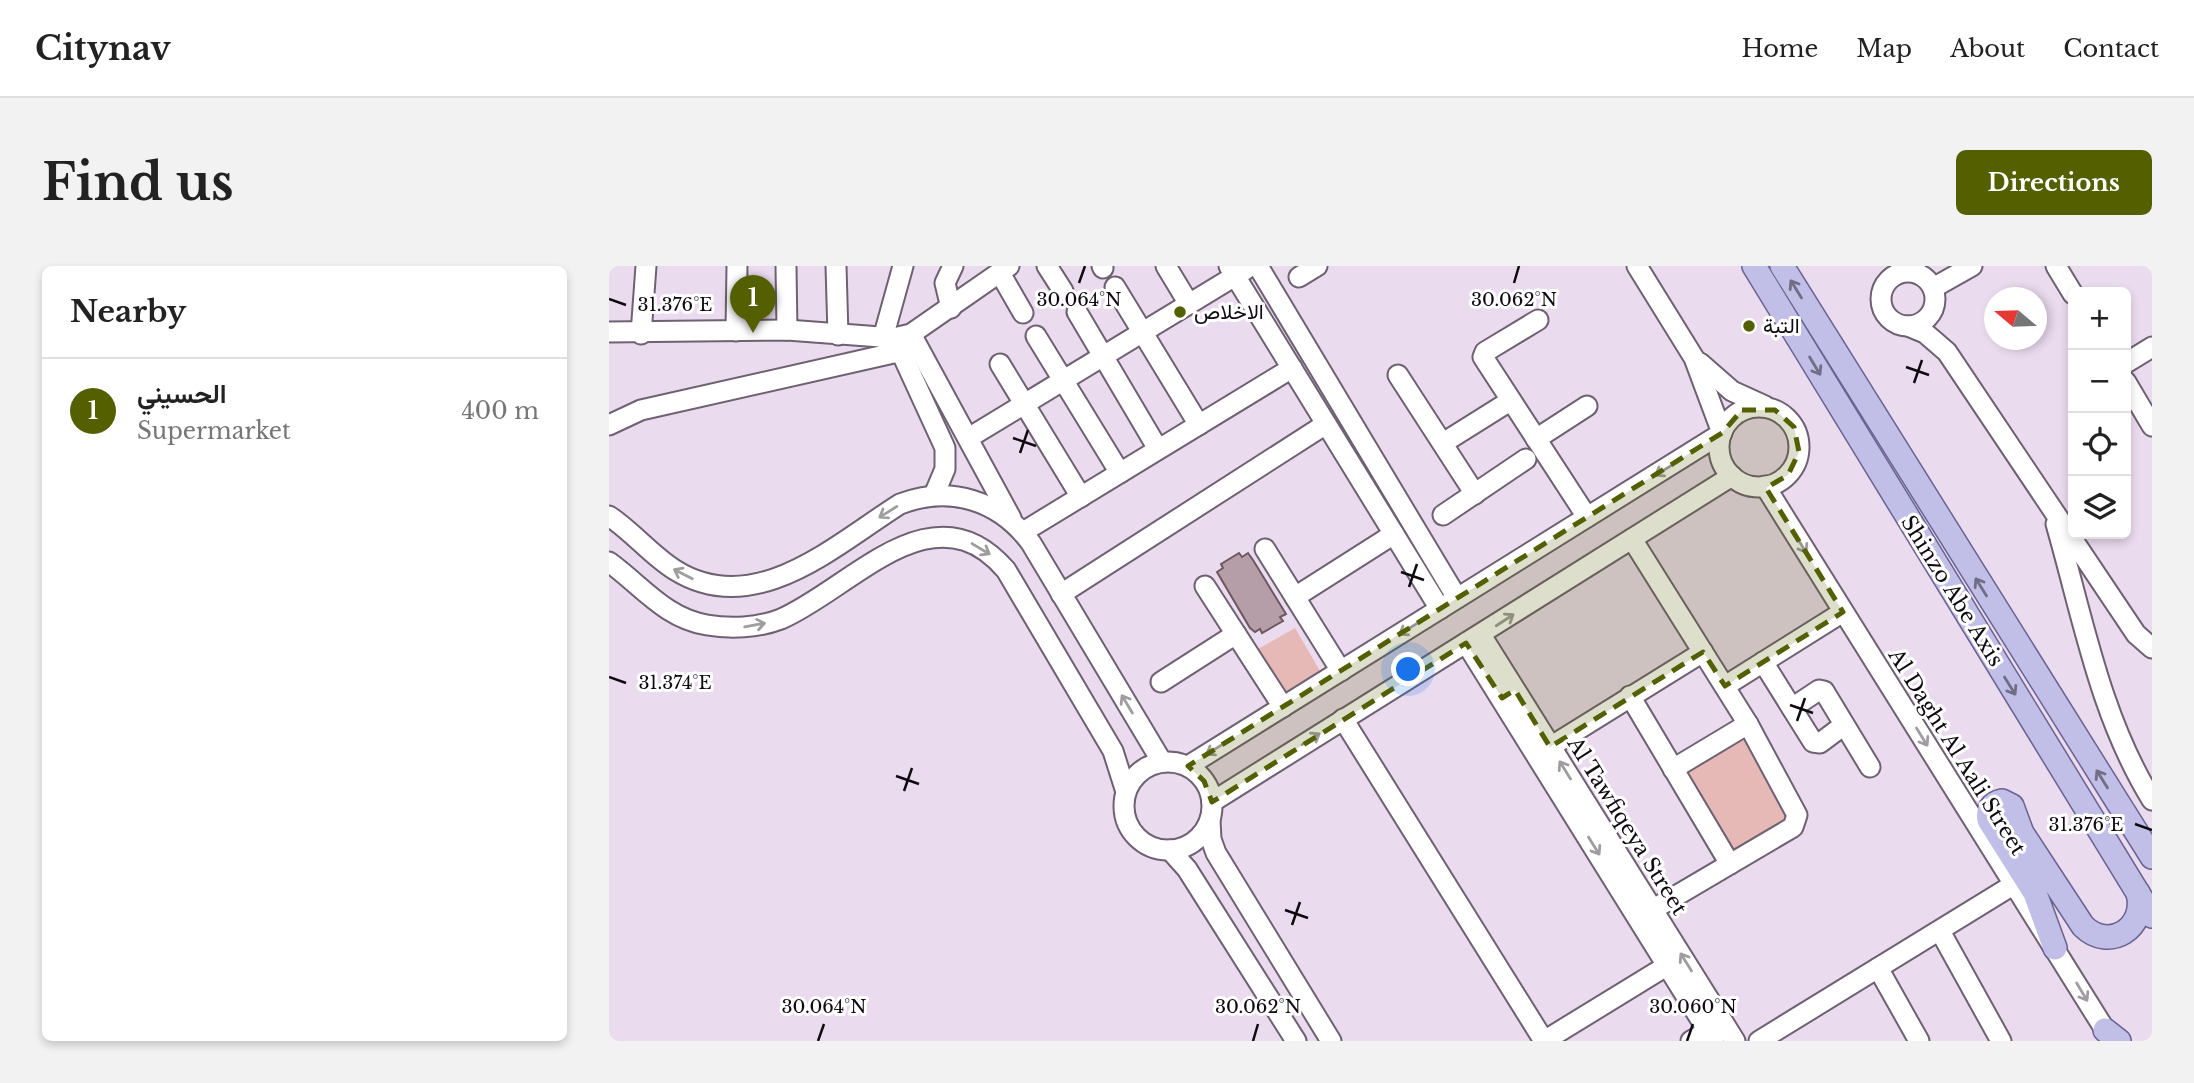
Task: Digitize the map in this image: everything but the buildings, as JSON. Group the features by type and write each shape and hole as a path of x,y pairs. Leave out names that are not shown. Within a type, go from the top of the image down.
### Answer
{"main road":[{"name":"Shinzo Abe Axis","path":"1753,266 2152,916"},
{"name":"Shinzo Abe Axis","path":"1782,266 2152,857"},
{"path":"2055,948 2035,893 1990,820 1989,811 1994,804 2006,802 2012,806 2028,842 2083,926 2093,935 2113,937 2131,927 2139,915 2138,893"}],"street":[{"path":"641,334 646,266"},
{"path":"736,331 737,266"},
{"path":"786,266 787,330"},
{"path":"836,266 838,335"},
{"path":"903,266 897,340 945,448 945,469 934,495"},
{"path":"951,308 945,283 953,266"},
{"path":"1047,266 1063,291"},
{"path":"1166,266 1189,304"},
{"path":"1258,266 1457,598"},
{"path":"1299,277 1317,266"},
{"path":"1637,266 1694,358 1722,433 1721,460 1732,476 1751,486 1765,486 1781,480 1793,468 1799,443 1789,420 1732,391 1694,358"},
{"path":"1972,266 1923,279 1884,275 1881,303 1886,315 1895,323 1925,333 1947,352 2136,634 2152,648"},
{"path":"2056,266 2069,287"},
{"path":"609,425 641,410 897,340 951,308 1005,269 1023,313"},
{"path":"969,437 1143,333 1239,269 1292,368 1440,609"},
{"path":"1907,326 1927,318 1923,279"},
{"path":"1923,279 1947,352"},
{"path":"1115,286 1199,425"},
{"path":"1076,312 1158,449"},
{"path":"1538,320 1483,354 1510,401 1587,517"},
{"path":"609,332 641,334 787,330 897,340 969,437 1018,527 1162,762"},
{"path":"1036,336 1120,473"},
{"path":"2131,360 2152,346"},
{"path":"1000,364 1081,497"},
{"path":"1018,527 1081,497 1292,368"},
{"path":"1398,375 1475,494"},
{"path":"2131,390 2152,426"},
{"path":"1443,443 1510,401"},
{"path":"1535,439 1587,407"},
{"path":"1188,766 1722,433 1729,420 1742,410 1767,407"},
{"path":"1061,594 1326,424"},
{"path":"1443,514 1526,459"},
{"path":"609,562 669,612 705,625 743,627 781,619 913,541 948,537 970,542 990,554 1006,570 1114,751 1126,792 1124,804 1129,828 1146,845 1170,850 1195,841 1211,811 1343,719 1732,476"},
{"name":"Al Daght Al Aali Street","path":"1765,486 2013,886 2112,1037"},
{"path":"609,516 675,570 710,585 748,587 785,577 900,504 934,495 978,501 1018,527"},
{"path":"2050,503 2101,688 2122,742 2152,800"},
{"path":"1295,597 1394,534"},
{"path":"1632,539 1725,686 1796,809 1793,827 1653,910"},
{"path":"1265,549 1341,671"},
{"path":"1205,586 1283,706"},
{"path":"1725,686 1843,612"},
{"path":"1161,682 1236,634"},
{"name":"Al Tawfiqeya Street","path":"1474,639 1668,965 1705,1038"},
{"path":"1550,747 1703,652"},
{"path":"1763,662 1816,744 1844,724"},
{"path":"1792,708 1822,690 1870,767"},
{"name":"Al Tawfiqeya Street","path":"1508,694 1550,747 1735,1041"},
{"path":"1630,696 1730,864"},
{"path":"1343,719 1544,1041 1668,965"},
{"path":"1673,769 1748,724"},
{"path":"1126,792 1144,769 1162,762 1188,766 1204,781 1211,811 1210,839 1216,853 1331,1041"},
{"path":"1170,850 1188,869 1296,1041"},
{"path":"1759,1041 2013,886"},
{"path":"1940,931 2001,1041"},
{"path":"1878,968 1919,1041"}],"highlighted area":[{"path":"1742,410 1775,410 1794,427 1799,452 1788,475 1766,488 1843,612 1725,686 1703,652 1550,747 1515,690 1502,698 1466,643 1212,802 1204,781 1188,766 1722,433"}],"shaded area":[{"path":"1295,628 1320,671 1283,693 1258,649"},
{"path":"1742,733 1793,817 1734,853 1684,769"}],"place":[{"name":"الاخلاص","path":"1180,312"},
{"name":"التبة","path":"1749,326"},
{"name":"الحسيني","path":"753,333"}]}
